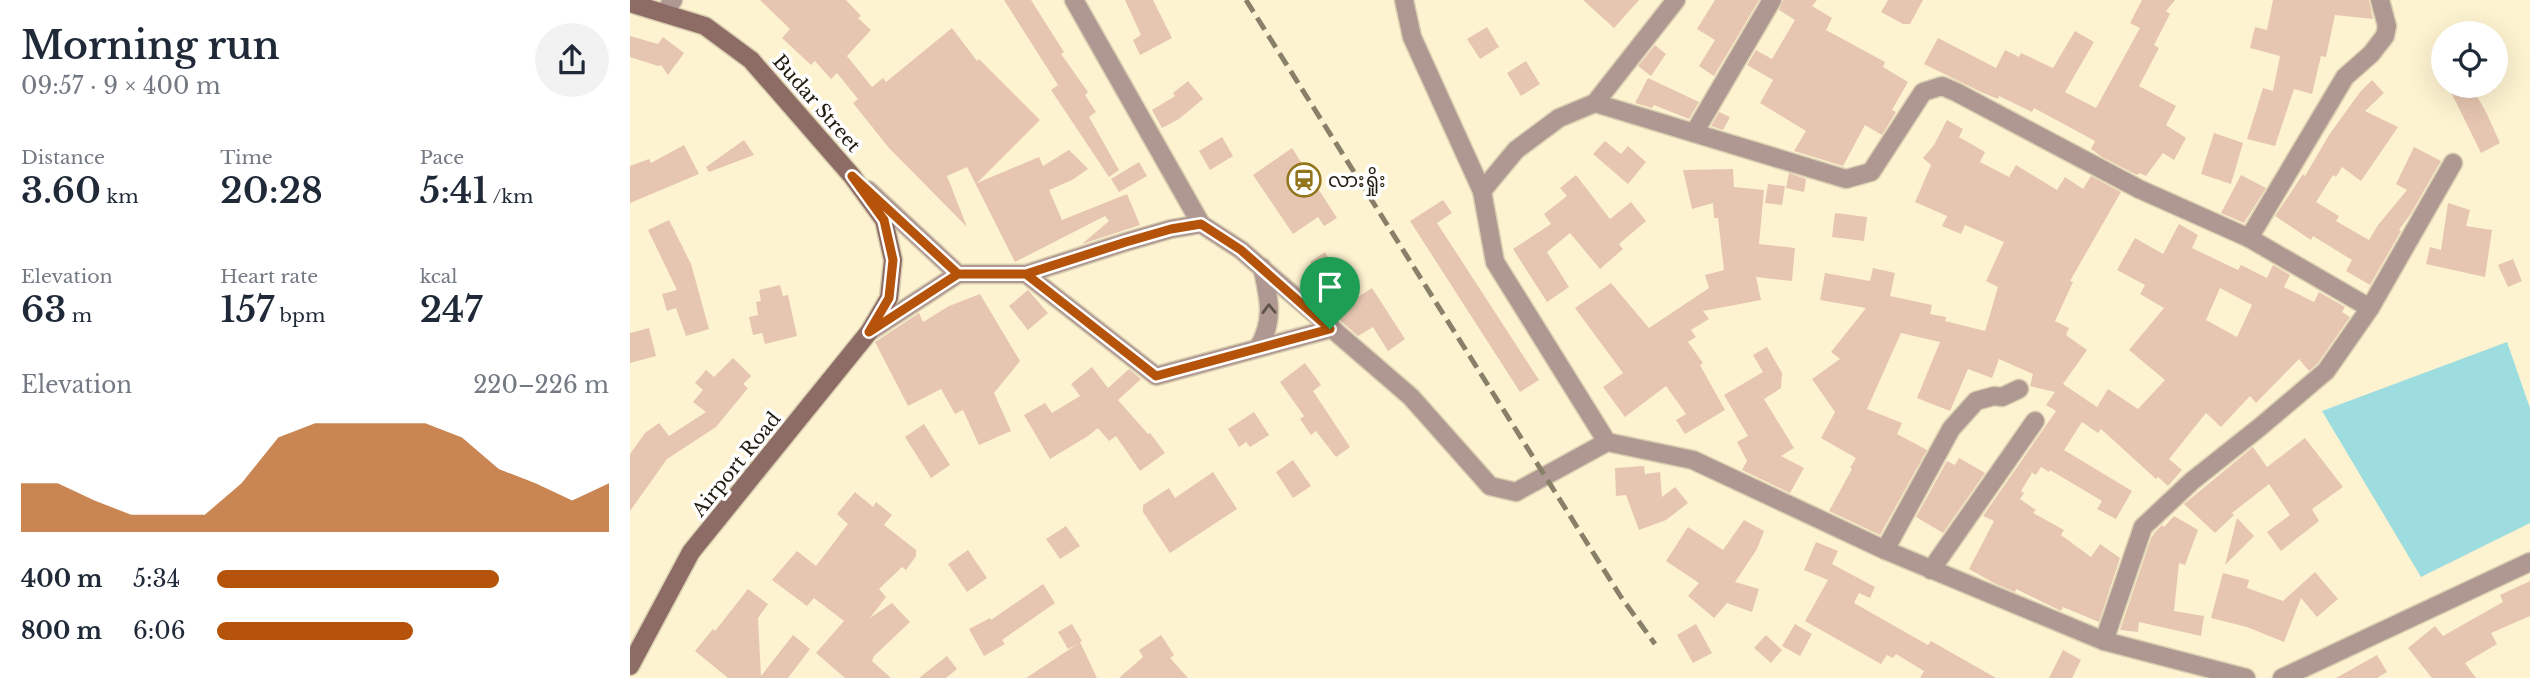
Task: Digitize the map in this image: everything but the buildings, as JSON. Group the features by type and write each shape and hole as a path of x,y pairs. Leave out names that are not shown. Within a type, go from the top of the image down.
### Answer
{"main road":[{"name":"Budar Street","path":"630,3 669,6 705,26 751,60 852,176 884,220 893,260 889,298"},
{"name":"Airport Road","path":"630,666 691,552 869,332 889,298"}],"street":[{"path":"1074,0 1201,224 1262,267 1411,397 1490,486 1516,492 1606,442 1693,460 1885,550 2105,641 2246,678"},
{"path":"1404,0 1412,37 1482,191 1495,262 1606,442"},
{"path":"1482,191 1516,150 1559,118 1595,103 1676,0"},
{"path":"1694,133 1772,0"},
{"path":"2249,238 2345,77 2371,54 2385,36 2387,26 2380,0"},
{"path":"1595,103 1846,179 1871,172 1923,92 1942,86 2139,189 2249,238 2370,308"},
{"path":"2105,641 2143,527 2192,481 2326,370 2370,308 2454,163"},
{"path":"852,176 958,274"},
{"path":"869,332 958,274 1026,274 1137,239 1201,224"},
{"path":"1258,348 1267,333 1270,318 1262,267"},
{"path":"1026,274 1156,376 1330,329"},
{"path":"1885,550 1951,429 1976,401 1994,396 2002,397 2019,389"},
{"path":"1931,570 2035,421"},
{"path":"2282,678 2530,562"}],"water":[{"path":"2507,342 2530,408 2530,523 2421,577 2322,411"}],"railway":[{"path":"1246,0 1621,597 1655,644"}],"place":[{"name":"လားရှိုး","path":"1304,180"}],"route":[{"path":"1330,329 1156,376 1026,274 958,274 852,176 884,220 893,260 889,298 869,332 958,274 1026,274 1171,229 1201,224 1241,250 1330,329"}]}
